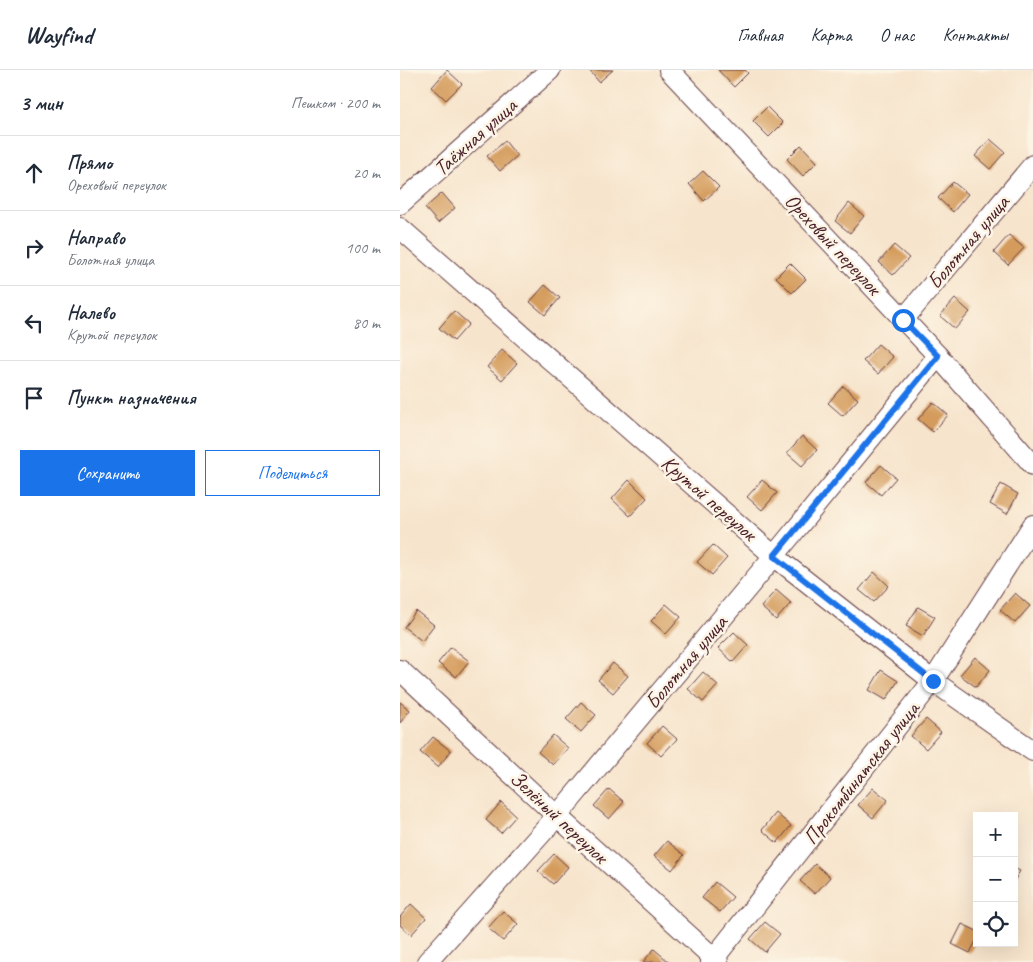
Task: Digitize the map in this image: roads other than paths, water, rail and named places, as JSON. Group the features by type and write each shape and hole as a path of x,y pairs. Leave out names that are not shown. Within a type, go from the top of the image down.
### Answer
{"street":[{"name":"Таёжная улица","path":"400,204 550,70"},
{"name":"Ореховый переулок","path":"670,70 938,356 1033,465"},
{"name":"Болотная улица","path":"903,320 1033,165"},
{"name":"Крутой переулок","path":"400,228 774,556 933,681 1033,751"},
{"name":"Болотная улица","path":"427,962 556,816 774,556 938,356"},
{"name":"Прокомбинатская улица","path":"715,961 933,681 1033,525"},
{"name":"Зелёный переулок","path":"400,670 715,961"}]}
